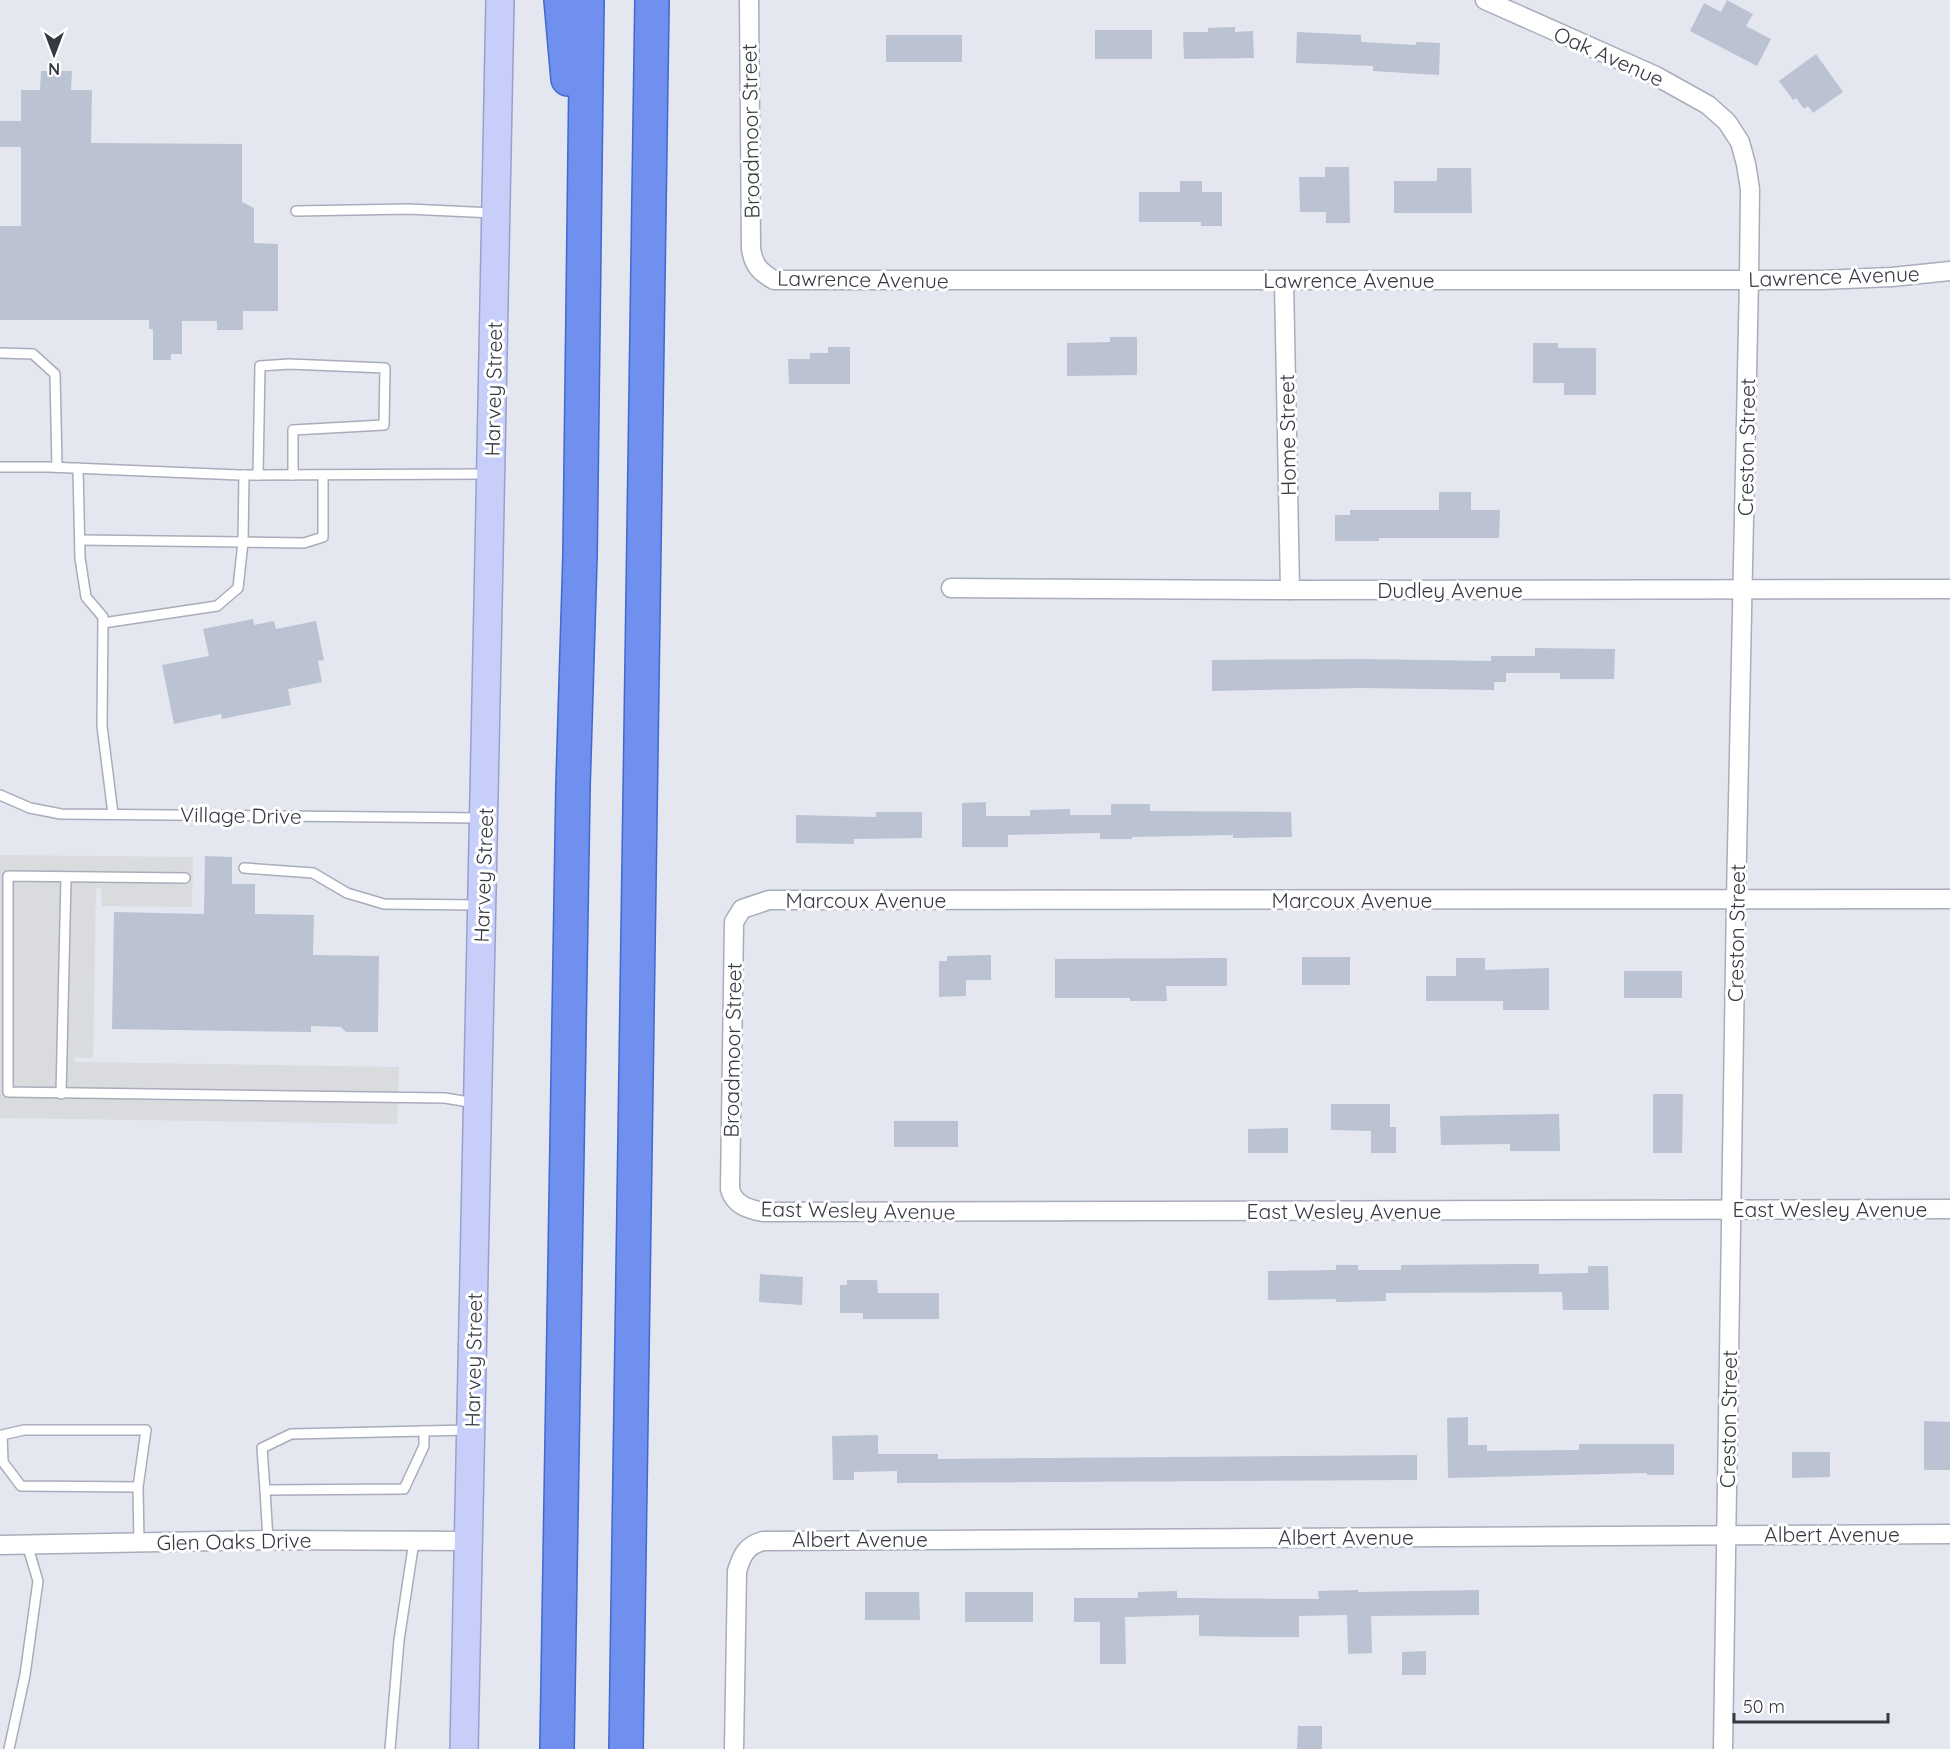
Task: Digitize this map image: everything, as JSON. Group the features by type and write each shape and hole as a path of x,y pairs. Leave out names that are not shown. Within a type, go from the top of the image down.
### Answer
{"highway":[{"path":"561,0 583,251"},
{"path":"557,1749 572,810 580,556 587,0"},
{"path":"626,1749 652,0"},
{"path":"647,283 668,92 670,0"}],"street":[{"name":"Harvey Street","path":"464,1749 485,818 500,0"},
{"name":"Broadmoor Street","path":"748,0 754,262"},
{"name":"Oak Avenue","path":"1485,0 1656,76 1708,105 1727,122"},
{"name":"Creston Street","path":"1723,1749 1750,189 1740,142 1727,122"},
{"name":"Lawrence Avenue","path":"754,262 761,272 780,281 1833,279 1950,271"},
{"name":"Home Street","path":"1284,281 1290,590"},
{"name":"Dudley Avenue","path":"951,588 1950,589"},
{"name":"Marcoux Avenue","path":"755,903 769,900 1950,899"},
{"name":"Broadmoor Street","path":"739,1204 732,1197 730,1189 734,922 742,909 755,903"},
{"name":"East Wesley Avenue","path":"739,1204 764,1212 1950,1209"},
{"name":"Albert Avenue","path":"734,1749 737,1571 745,1550 752,1544 777,1539 1950,1534"},
{"name":"Glen Oaks Drive","path":"0,1545 268,1540 469,1541"}],"lane":[{"path":"296,211 408,209 496,213"},
{"path":"0,353 33,354 56,374 57,467"},
{"path":"258,475 260,366 289,364 385,368 384,425 293,430 293,475"},
{"path":"0,467 57,467 244,475 491,474"},
{"path":"78,468 80,540 86,597 103,617 102,726 113,814"},
{"path":"103,623 217,606 238,588 243,543 244,475"},
{"path":"80,540 304,543 323,537 323,475"},
{"name":"Village Drive","path":"0,795 30,808 61,814 485,818"},
{"path":"244,868 313,873 348,893 384,904 483,904"},
{"path":"185,878 8,876 8,1092 445,1098 477,1103"},
{"path":"61,1094 66,878"},
{"path":"138,1487 21,1486 3,1461 2,1435 24,1430 146,1430 138,1487 139,1542"},
{"path":"268,1540 262,1449 291,1434 472,1430"},
{"path":"265,1490 404,1489 424,1446 424,1431"},
{"path":"390,1749 399,1640 414,1542"},
{"path":"9,1749 25,1675 38,1581 27,1544"}],"shaded area":[{"path":"0,855 193,857 192,907 102,906 101,888 96,888 93,1058 76,1057 74,1060 76,1062 399,1067 397,1124 0,1118"}],"building":[{"path":"1727,0 1753,14 1746,26 1771,39 1757,66 1690,31 1704,3 1721,12"},
{"path":"1235,27 1235,32 1253,31 1254,58 1184,59 1183,32 1208,32 1208,28"},
{"path":"1095,30 1152,30 1152,59 1095,59"},
{"path":"1297,32 1361,35 1361,42 1416,45 1416,42 1440,43 1439,75 1373,71 1373,66 1296,63"},
{"path":"886,35 962,35 962,62 886,62"},
{"path":"1816,54 1843,92 1813,113 1808,106 1804,109 1796,98 1793,100 1779,81"},
{"path":"41,71 72,71 71,90 92,90 91,143 242,144 242,202 254,208 254,243 278,244 278,311 243,311 243,330 217,330 217,321 182,321 182,354 171,354 171,360 153,360 153,329 149,329 149,320 0,320 0,226 21,226 21,147 0,147 0,121 21,121 21,90 40,90"},
{"path":"1325,167 1349,167 1350,223 1326,223 1326,212 1300,212 1299,177 1325,177"},
{"path":"1437,168 1471,168 1472,213 1394,213 1394,181 1437,181"},
{"path":"1180,181 1202,181 1202,192 1222,192 1222,226 1201,226 1201,222 1139,222 1139,192 1180,192"},
{"path":"1110,337 1137,337 1137,375 1067,376 1067,343 1110,342"},
{"path":"1533,343 1558,343 1558,348 1596,348 1596,395 1564,395 1564,383 1533,383"},
{"path":"828,347 850,347 850,384 789,384 788,359 810,359 810,353 828,353"},
{"path":"1439,492 1471,492 1471,510 1500,510 1499,538 1379,538 1379,541 1335,541 1335,515 1350,515 1350,510 1439,510"},
{"path":"253,619 254,625 274,621 276,629 316,621 324,660 318,661 322,682 288,689 291,705 222,719 221,714 174,724 162,665 209,656 203,629"},
{"path":"1535,648 1615,649 1614,679 1560,679 1560,673 1506,673 1506,682 1494,682 1494,690 1361,688 1212,691 1212,660 1491,661 1491,656 1535,656"},
{"path":"986,802 986,816 1030,816 1030,810 1070,809 1070,815 1111,815 1111,804 1150,804 1150,811 1291,812 1292,837 1233,838 1233,835 1100,839 1100,833 1008,835 1008,847 962,847 962,803"},
{"path":"876,812 922,812 922,838 854,839 854,844 796,843 796,815 876,817"},
{"path":"205,856 232,857 232,884 255,884 255,914 314,915 313,955 379,956 378,1032 346,1032 341,1027 311,1026 311,1032 112,1029 114,912 204,914"},
{"path":"991,955 991,980 966,980 966,996 939,997 939,961 947,961 947,956"},
{"path":"1302,957 1350,957 1350,985 1302,985"},
{"path":"1227,958 1227,986 1166,986 1167,1001 1130,1001 1130,998 1055,998 1055,959"},
{"path":"1456,958 1485,958 1485,970 1549,968 1549,1010 1503,1010 1503,1001 1426,1001 1426,976 1456,976"},
{"path":"1624,971 1682,971 1682,998 1624,998"},
{"path":"1653,1094 1683,1094 1682,1153 1653,1153"},
{"path":"1331,1104 1390,1104 1390,1127 1396,1127 1396,1153 1371,1153 1371,1131 1331,1130"},
{"path":"1559,1114 1560,1151 1510,1151 1510,1144 1441,1145 1440,1116"},
{"path":"894,1121 958,1121 958,1147 894,1147"},
{"path":"1288,1128 1288,1153 1248,1153 1248,1129"},
{"path":"1539,1264 1539,1274 1588,1273 1588,1266 1608,1266 1609,1310 1563,1310 1562,1292 1386,1293 1386,1301 1268,1300 1268,1271 1336,1270 1336,1265 1358,1265 1358,1270 1401,1270 1401,1265"},
{"path":"760,1274 803,1277 802,1305 759,1302"},
{"path":"847,1280 877,1280 878,1293 939,1293 939,1319 863,1319 863,1313 840,1313 840,1285 847,1285"},
{"path":"1468,1417 1468,1445 1487,1445 1487,1451 1579,1450 1579,1444 1674,1444 1674,1475 1647,1475 1647,1473 1448,1478 1447,1418"},
{"path":"1924,1421 1950,1422 1950,1470 1924,1470"},
{"path":"878,1435 878,1454 938,1454 938,1459 1417,1455 1417,1480 897,1483 897,1471 854,1472 854,1480 833,1480 832,1436"},
{"path":"1792,1452 1830,1452 1830,1477 1792,1478"},
{"path":"1358,1590 1358,1592 1479,1590 1479,1615 1371,1616 1372,1653 1348,1654 1347,1615 1299,1616 1299,1637 1199,1636 1199,1615 1125,1617 1126,1664 1100,1664 1100,1622 1074,1622 1074,1598 1138,1598 1138,1592 1177,1591 1177,1598 1319,1599 1318,1591"},
{"path":"865,1592 919,1592 920,1620 865,1620"},
{"path":"965,1592 1033,1592 1033,1622 965,1622"},
{"path":"1426,1651 1426,1675 1402,1675 1402,1652"},
{"path":"1298,1726 1322,1726 1322,1749 1297,1749"}]}
